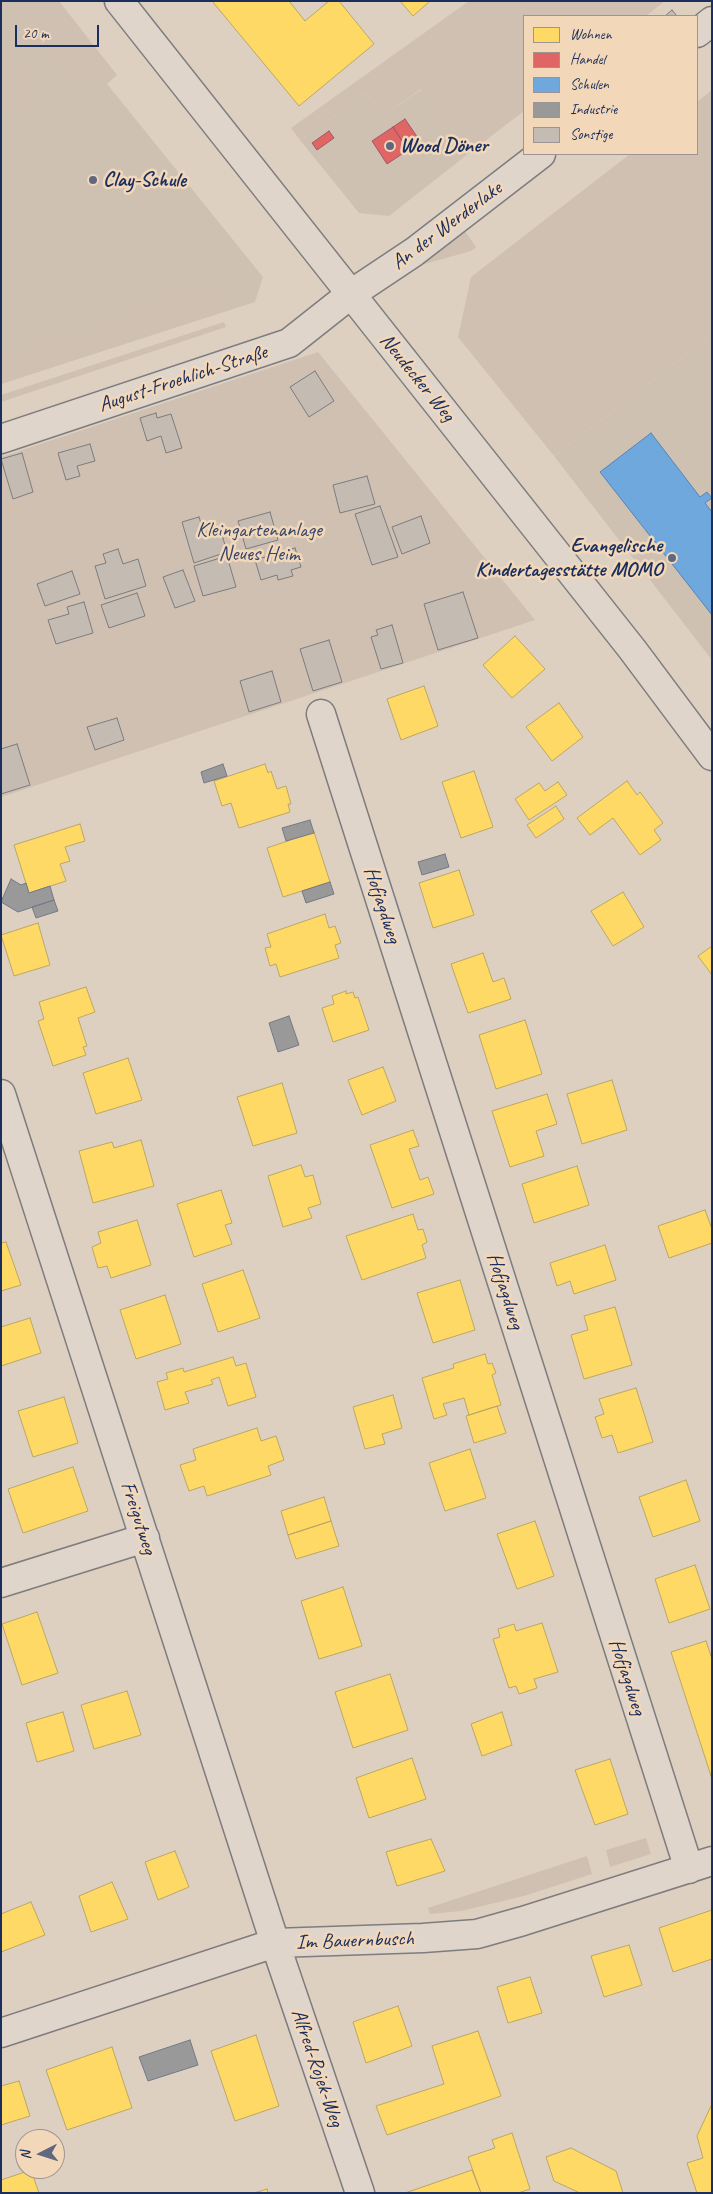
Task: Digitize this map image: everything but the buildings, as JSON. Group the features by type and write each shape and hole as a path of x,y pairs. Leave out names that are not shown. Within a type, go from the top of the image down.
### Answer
{"street":[{"name":"Neudecker Weg","path":"119,1 632,648 712,756"},
{"path":"698,32 712,21"},
{"name":"An der Werderlake","path":"351,294 414,252 540,155"},
{"name":"August-Froehlich-Straße","path":"1,439 289,343 351,294"},
{"name":"Hofjagdweg","path":"321,714 700,1865"},
{"name":"Freigutweg","path":"1,1094 275,1943"},
{"path":"1,1584 145,1538"},
{"name":"Im Bauernbusch","path":"1,2033 275,1943 423,1938 477,1934 523,1922 700,1865"},
{"name":"Alfred-Rojek-Weg","path":"275,1943 360,2193"}],"shaded area":[{"name":"Clay-Schule","path":"1,1 40,1 263,277 255,302 1,384"},
{"path":"422,89 468,154 389,216 359,213 300,140 366,93 384,115"},
{"name":"Evangelische Kindertagesstätte MOMO","path":"712,335 712,660 554,456"}],"green space":[{"path":"12,1 59,1 117,75 107,84 102,79 80,86"},
{"path":"469,1 665,1 647,15 523,15 523,112 468,154 421,89 384,115 366,93 300,140 291,128"},
{"path":"13,50 30,100 1,110 1,54"},
{"path":"712,90 712,335 554,456 458,337 471,277 629,155 698,155 698,101"},
{"path":"464,230 476,247 471,251 421,265"},
{"path":"211,284 221,312 1,384 1,354 46,340 49,348 121,324 119,315"},
{"path":"224,322 226,327 1,402 1,395"},
{"name":"Kleingartenanlage Neues Heim","path":"318,352 535,620 1,797 1,457"},
{"path":"646,1838 651,1854 610,1867 606,1850"},
{"path":"587,1856 592,1874 524,1896 461,1911 430,1914 428,1908"}],"place":[{"name":"Wood Döner","path":"390,146"},
{"name":"Clay-Schule","path":"93,180"},
{"name":"Evangelische Kindertagesstätte MOMO","path":"672,558"}]}
